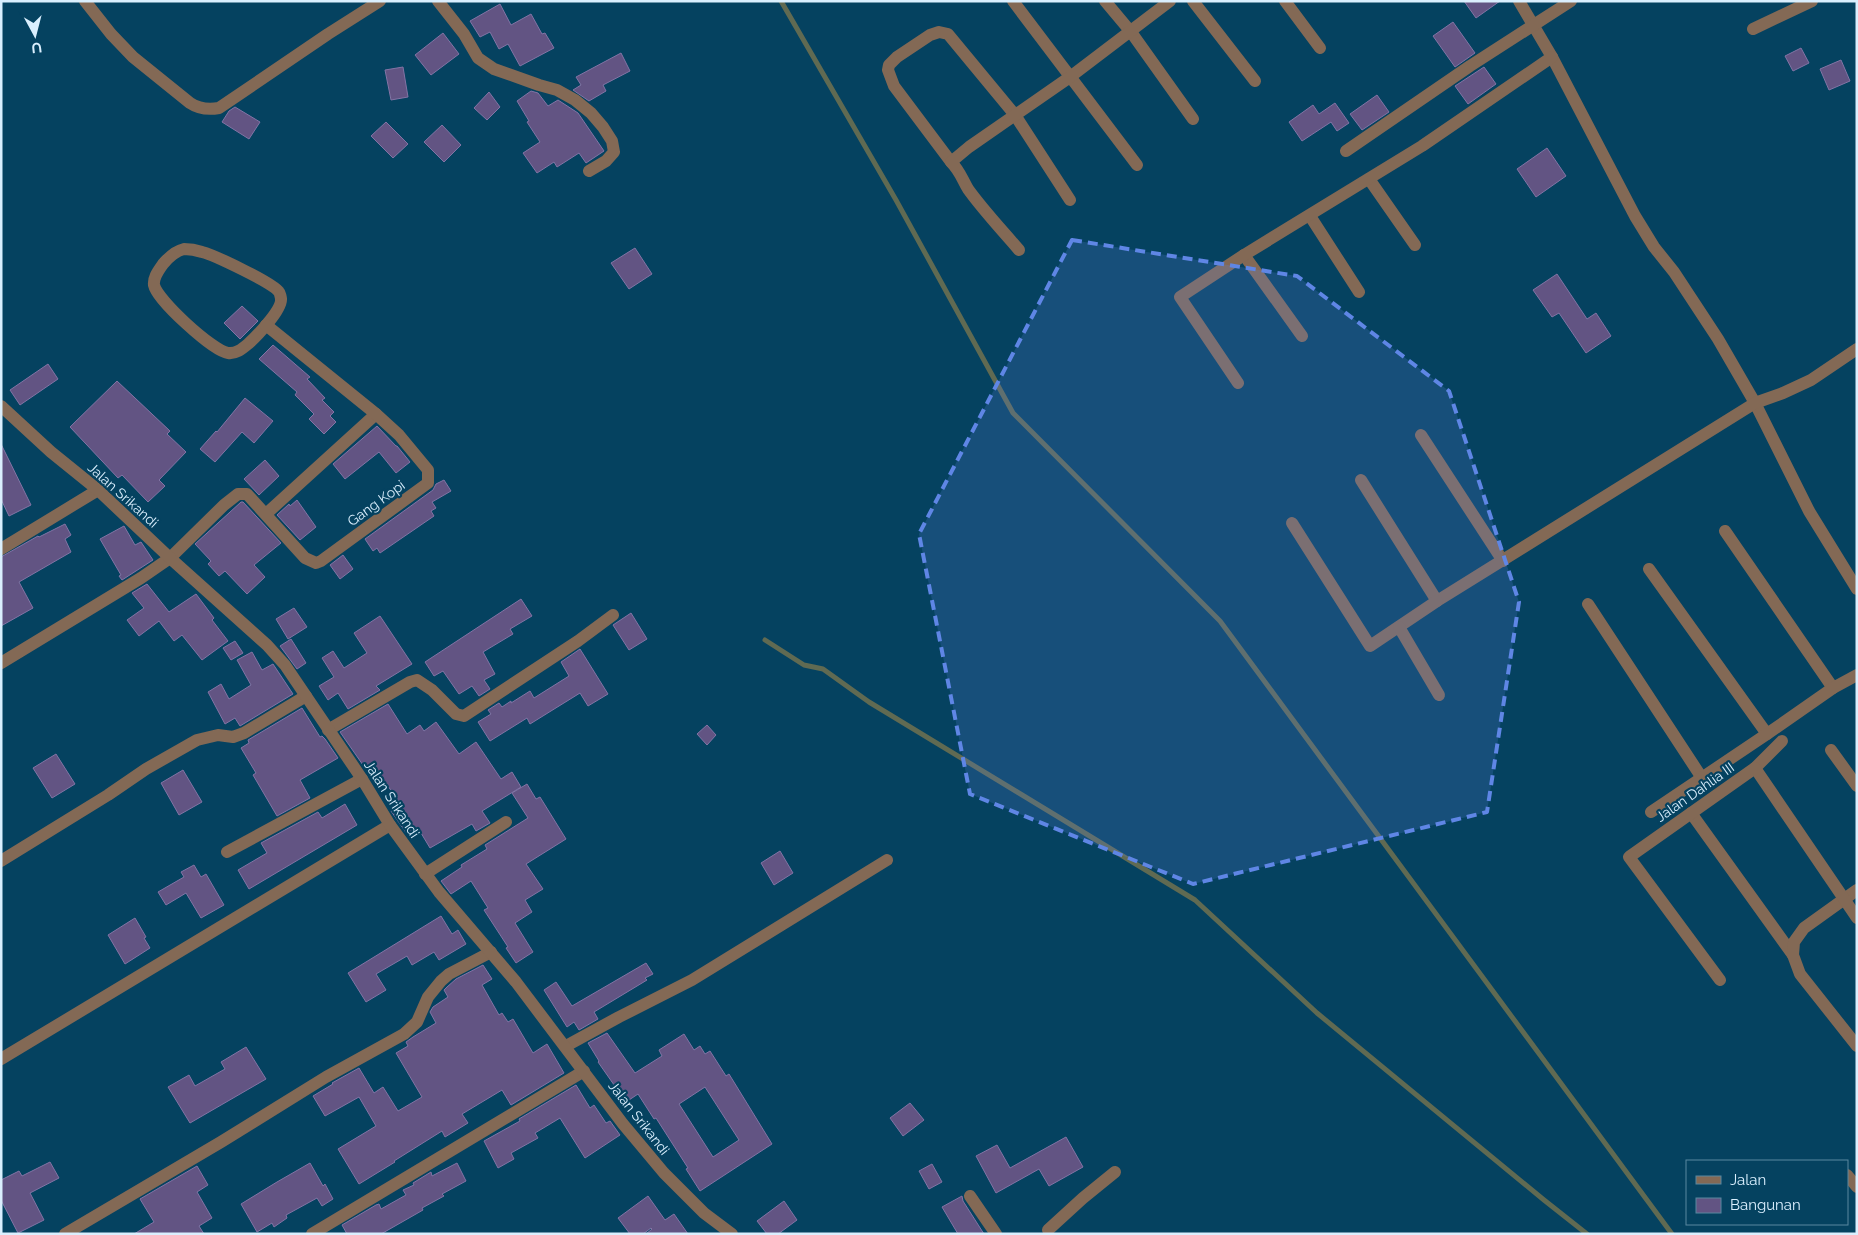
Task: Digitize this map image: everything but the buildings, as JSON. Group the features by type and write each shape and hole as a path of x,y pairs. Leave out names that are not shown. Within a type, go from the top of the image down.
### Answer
{"street":[{"path":"85,1 111,34 133,57 190,103 210,110 219,108 320,39 380,1"},
{"path":"438,1 464,34 478,58 488,66 514,77 557,90 586,109 603,127 612,141 614,152 606,161 589,171"},
{"path":"1013,1 1137,165"},
{"path":"1105,1 1131,32 1192,120"},
{"path":"951,162 969,147 1070,77 1170,1"},
{"path":"1193,1 1255,81"},
{"path":"1285,1 1320,48"},
{"path":"1519,1 1552,57 1635,216 1654,247 1698,308 1754,403 1809,511 1857,589"},
{"path":"1346,151 1571,1"},
{"path":"1753,29 1812,1"},
{"path":"1019,250 968,188 959,170 891,81 889,65 897,57 930,35 944,32 948,34 1015,115 1070,200"},
{"path":"1238,383 1180,297 1244,255 1422,146 1552,57"},
{"path":"1369,179 1415,245"},
{"path":"1310,216 1358,292"},
{"path":"192,249 244,270 279,291 282,298 281,304 266,325 241,350 225,353 187,325 160,297 154,284 155,275 176,250 192,249"},
{"path":"1244,255 1302,336"},
{"name":"Gang Kopi","path":"1,663 141,578 170,558 224,505 238,494 247,494 305,558 316,563 428,483 428,470 414,452 376,414 266,325"},
{"path":"1292,523 1370,646 1437,601 1754,403 1783,393 1811,380 1857,349"},
{"name":"Jalan Srikandi","path":"1,406 51,452 98,490 267,646 285,665 362,779 390,825 425,874 491,952 664,1173 704,1213 732,1234"},
{"path":"266,514 376,414"},
{"path":"1421,435 1503,561"},
{"path":"1361,480 1437,601"},
{"path":"1,549 98,490"},
{"path":"1725,531 1833,688"},
{"path":"1649,569 1767,734"},
{"path":"1588,604 1702,778"},
{"path":"328,730 410,682 417,680 432,690 456,714 464,716 578,641 613,615"},
{"path":"1399,627 1440,695"},
{"path":"1651,812 1833,688 1857,675"},
{"path":"1,861 108,795 146,769 197,740 218,735 233,737 244,733 306,696"},
{"path":"1755,768 1782,741"},
{"path":"1831,750 1857,786"},
{"name":"Jalan Dahlia III","path":"1720,980 1629,857 1755,768 1857,918"},
{"path":"226,852 362,779"},
{"path":"1691,813 1792,955 1800,974 1857,1046"},
{"path":"425,874 506,822"},
{"path":"1,1059 390,825"},
{"path":"566,1046 687,982 887,860"},
{"path":"1792,955 1794,942 1804,928 1843,898 1857,890"},
{"path":"65,1234 215,1146 332,1073 404,1034 417,1022 428,997 441,981 449,974 491,952"},
{"path":"312,1234 584,1071"},
{"path":"1047,1232 1083,1198 1115,1172"},
{"path":"1848,1176 1857,1187"},
{"path":"970,1196 996,1234"}],"highlighted area":[{"path":"1072,240 1297,276 1449,391 1519,602 1487,812 1193,884 970,794 919,534"}],"waterway":[{"path":"781,1 896,200 1013,413 1220,621 1672,1234"},
{"path":"765,640 804,665 823,669 869,702 1195,900 1317,1013 1587,1234"}]}
